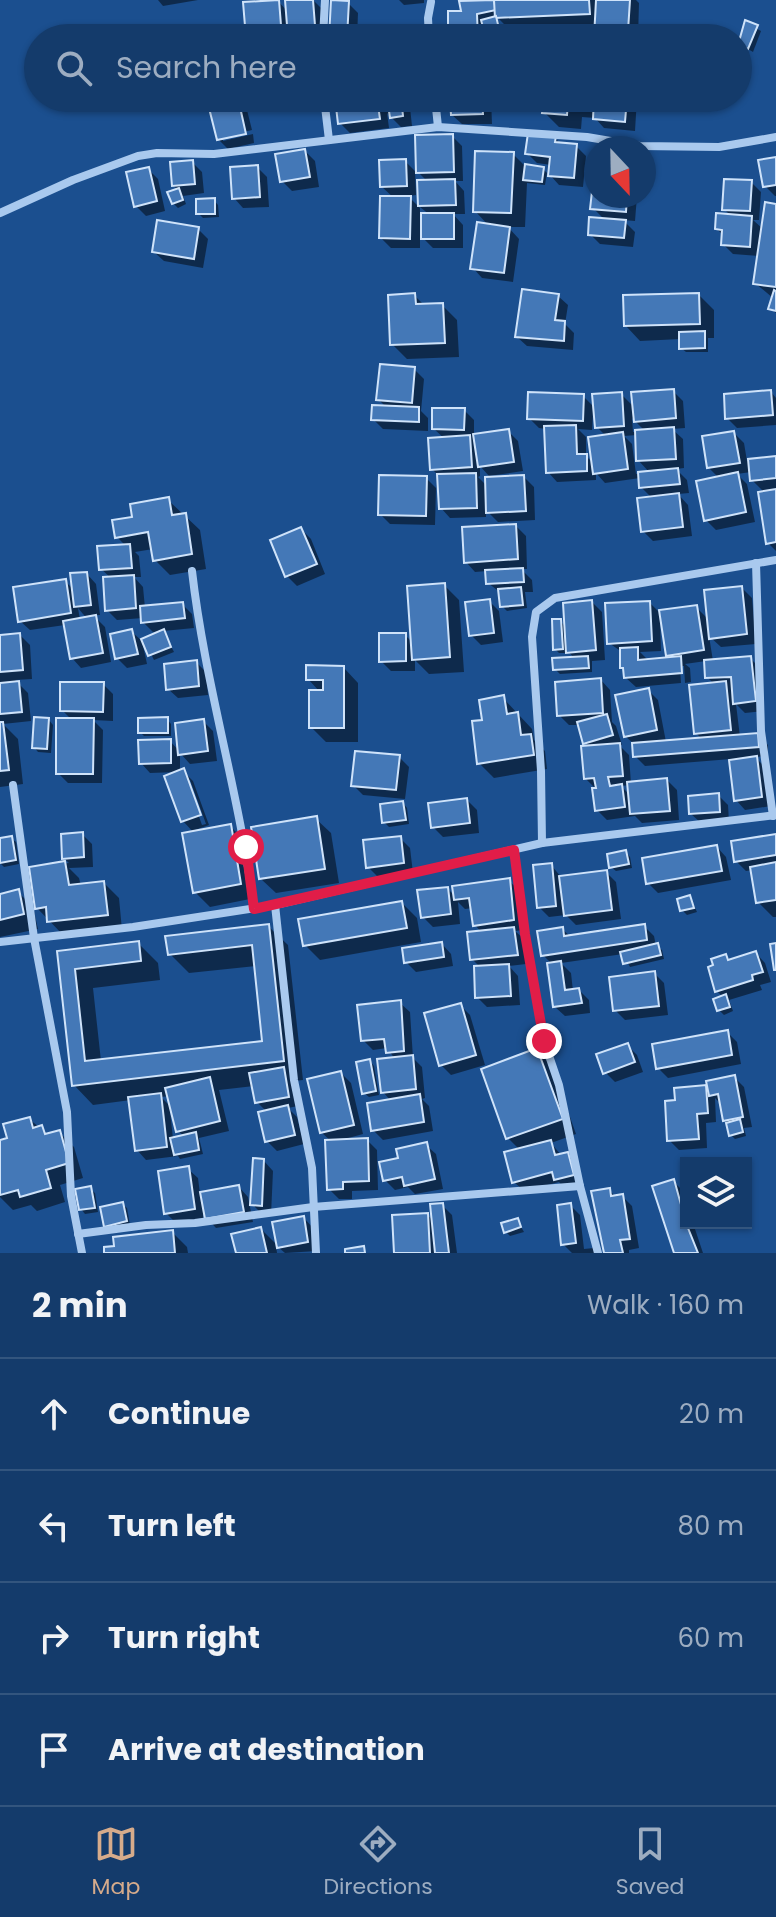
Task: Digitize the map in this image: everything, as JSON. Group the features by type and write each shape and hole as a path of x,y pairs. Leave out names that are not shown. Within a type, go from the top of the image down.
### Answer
{"street":[{"path":"324,24 325,0"},
{"path":"428,24 431,2"},
{"path":"326,112 329,140"},
{"path":"436,112 438,127"},
{"path":"0,213 73,180 138,156 157,153 214,154 438,127 587,137 640,146 719,147 776,137"},
{"path":"542,843 541,771 532,637 536,612 555,598 776,560"},
{"path":"0,942 254,909 542,843 775,816 761,731 756,563"},
{"path":"192,571 223,744 246,847 254,909"},
{"path":"13,785 34,938 67,1112 71,1196 82,1253"},
{"path":"514,850 544,1041 559,1085 598,1253"},
{"path":"275,905 294,1080 312,1168 316,1253"},
{"path":"78,1234 146,1225 195,1223 313,1207 580,1186"}],"building":[{"path":"279,0 281,24 245,24 243,2"},
{"path":"285,0 313,0 315,24 287,24"},
{"path":"331,0 349,1 348,24 330,24"},
{"path":"494,0 496,10 477,14 477,24 448,24 448,11 461,11 459,1"},
{"path":"494,0 589,0 590,14 495,18"},
{"path":"596,0 630,0 628,24 595,24"},
{"path":"496,16 498,24 482,24 481,20"},
{"path":"745,20 758,25 752,39 752,24 744,24"},
{"path":"210,112 241,112 246,134 217,140"},
{"path":"337,112 379,112 380,119 338,124"},
{"path":"389,112 403,112 403,116 390,118"},
{"path":"451,112 483,112 483,114 451,115"},
{"path":"542,112 567,112 567,115"},
{"path":"593,112 626,112 625,122 593,119"},
{"path":"528,133 556,136 555,142 577,144 574,178 548,176 550,157 525,154"},
{"path":"453,134 454,172 416,173 415,135"},
{"path":"305,149 310,177 280,182 275,154"},
{"path":"475,151 514,152 511,213 473,212"},
{"path":"776,157 776,185 763,187 758,160"},
{"path":"406,159 407,186 380,187 379,160"},
{"path":"193,160 195,184 172,186 170,162"},
{"path":"525,164 544,167 542,182 523,180"},
{"path":"258,165 260,197 232,199 230,167"},
{"path":"149,167 157,201 134,207 126,172"},
{"path":"455,179 456,205 418,206 417,180"},
{"path":"724,179 752,180 750,211 722,210"},
{"path":"179,188 183,200 172,204 167,192"},
{"path":"380,196 411,196 410,239 379,238"},
{"path":"215,198 215,214 196,214 196,199"},
{"path":"765,202 776,204 776,287 753,284"},
{"path":"590,208 626,208 626,212"},
{"path":"421,213 454,213 454,239 421,239"},
{"path":"716,213 752,216 750,247 721,245 722,230 715,229"},
{"path":"589,217 626,220 624,238 588,235"},
{"path":"157,220 199,227 194,259 152,252"},
{"path":"477,222 510,227 504,273 470,269"},
{"path":"522,289 559,294 555,320 565,321 564,341 515,337"},
{"path":"776,291 776,311 768,309"},
{"path":"415,293 416,304 443,303 445,343 390,345 388,295"},
{"path":"699,293 700,324 624,326 623,295"},
{"path":"705,331 705,348 679,349 679,332"},
{"path":"380,364 415,367 412,403 376,400"},
{"path":"674,389 676,418 634,422 631,392"},
{"path":"771,390 773,415 725,419 724,394"},
{"path":"528,392 584,394 583,421 527,419"},
{"path":"622,392 624,426 595,428 592,394"},
{"path":"372,405 419,407 419,422 371,420"},
{"path":"432,408 465,408 464,430 432,429"},
{"path":"576,425 577,454 587,454 587,471 546,473 544,426"},
{"path":"674,427 676,459 636,461 635,430"},
{"path":"509,429 514,462 478,467 473,434"},
{"path":"734,431 740,463 707,468 702,436"},
{"path":"623,432 628,469 593,474 588,437"},
{"path":"470,435 472,467 430,470 428,438"},
{"path":"776,456 776,478 750,481 748,459"},
{"path":"678,468 680,484 639,488 638,472"},
{"path":"738,472 746,512 704,521 696,481"},
{"path":"476,473 477,508 439,509 437,474"},
{"path":"379,475 427,476 426,516 378,515"},
{"path":"524,475 526,511 486,513 485,477"},
{"path":"776,489 776,542 766,544 758,492"},
{"path":"679,493 683,527 641,532 637,498"},
{"path":"169,497 172,515 186,513 192,554 153,561 148,532 115,538 112,520 132,517 130,504"},
{"path":"516,524 518,559 464,563 462,527"},
{"path":"301,527 317,564 285,577 270,540"},
{"path":"130,544 132,568 99,570 97,546"},
{"path":"523,568 524,582 486,584 485,570"},
{"path":"87,572 91,605 74,607 70,573"},
{"path":"134,575 136,608 105,611 103,577"},
{"path":"66,579 71,613 18,622 13,587"},
{"path":"445,583 450,657 412,660 407,586"},
{"path":"742,586 747,634 709,639 704,590"},
{"path":"521,587 523,605 500,607 498,589"},
{"path":"490,599 494,633 469,636 465,602"},
{"path":"592,600 596,650 566,653 563,603"},
{"path":"650,601 652,641 607,644 605,603"},
{"path":"183,602 185,618 141,623 140,606"},
{"path":"697,605 704,650 666,656 659,610"},
{"path":"96,615 103,653 70,659 63,621"},
{"path":"552,619 561,619 563,649 553,650"},
{"path":"132,629 138,654 115,659 110,634"},
{"path":"164,629 171,647 148,656 141,639"},
{"path":"20,633 23,670 0,672 0,635"},
{"path":"379,633 406,633 406,661 379,662"},
{"path":"638,647 638,660 681,656 682,673 624,678 623,668 620,668 620,648"},
{"path":"588,656 589,668 553,670 552,658"},
{"path":"751,656 756,701 733,704 731,677 705,678 704,660"},
{"path":"197,660 199,686 166,690 164,664"},
{"path":"306,665 344,666 344,728 309,728 309,690 323,690 323,680 306,680"},
{"path":"601,678 603,713 557,716 555,682"},
{"path":"19,681 22,712 0,714 0,683"},
{"path":"726,681 731,730 694,734 689,685"},
{"path":"60,682 104,682 103,712 60,711"},
{"path":"649,688 657,730 624,737 615,695"},
{"path":"504,695 507,714 518,712 521,735 531,734 534,755 477,764 472,721 482,720 479,700"},
{"path":"607,714 613,735 583,744 577,722"},
{"path":"34,717 49,718 47,749 32,748"},
{"path":"168,717 168,733 138,733 138,718"},
{"path":"56,718 94,718 93,774 56,774"},
{"path":"204,719 208,751 178,755 175,723"},
{"path":"0,722 3,722 9,770 0,771"},
{"path":"758,733 759,747 633,757 632,743"},
{"path":"171,739 171,763 139,764 138,740"},
{"path":"620,743 623,776 608,777 610,786 622,784 625,807 595,811 594,778 584,779 581,746"},
{"path":"355,751 400,755 396,790 351,786"},
{"path":"757,756 762,797 734,801 729,760"},
{"path":"184,768 201,815 181,822 164,776"},
{"path":"667,778 670,811 630,814 627,782"},
{"path":"719,793 720,812 689,814 688,796"},
{"path":"467,798 470,823 431,828 428,803"},
{"path":"403,801 406,820 382,823 380,804"},
{"path":"317,816 325,869 259,879 251,827"},
{"path":"231,824 241,884 193,893 182,833"},
{"path":"83,832 84,857 62,859 61,834"},
{"path":"776,834 776,855 734,862 731,841"},
{"path":"12,836 16,860 0,863 0,838"},
{"path":"401,836 404,863 366,868 363,840"},
{"path":"717,845 722,871 646,884 642,858"},
{"path":"626,850 629,864 609,868 607,854"},
{"path":"65,861 69,885 104,881 108,915 47,922 46,907 35,909 29,867"},
{"path":"776,862 776,900 756,903 750,867"},
{"path":"552,863 556,906 537,908 533,865"},
{"path":"607,870 612,910 564,916 559,876"},
{"path":"510,878 514,920 473,926 469,898 454,900 452,886"},
{"path":"448,887 451,914 421,918 417,890"},
{"path":"19,889 24,914 0,920 0,894"},
{"path":"690,895 694,908 680,911 677,899"},
{"path":"402,901 407,928 303,946 298,919"},
{"path":"269,924 284,1061 72,1086 57,951 139,941 141,961 75,969 85,1061 262,1041 252,945 168,955 165,936"},
{"path":"645,924 647,940 541,956 537,931 563,927 564,936"},
{"path":"514,927 518,955 470,960 467,932"},
{"path":"442,942 444,957 404,963 402,948"},
{"path":"658,943 661,955 623,964 620,952"},
{"path":"776,943 776,970 774,970 770,944"},
{"path":"756,951 763,972 752,975 753,980 715,992 708,967 713,965 711,959 726,954 728,960"},
{"path":"561,961 565,990 579,988 582,1003 553,1007 547,963"},
{"path":"509,964 511,996 475,998 474,966"},
{"path":"655,971 659,1006 613,1011 609,977"},
{"path":"726,994 730,1007 717,1011 713,999"},
{"path":"401,1000 404,1051 386,1053 384,1039 361,1041 357,1005"},
{"path":"461,1003 476,1055 439,1066 424,1013"},
{"path":"728,1030 732,1055 656,1069 652,1044"},
{"path":"628,1043 635,1062 603,1074 596,1054"},
{"path":"537,1048 563,1119 506,1139 481,1069"},
{"path":"413,1055 416,1089 381,1093 377,1059"},
{"path":"370,1059 376,1091 362,1094 356,1062"},
{"path":"284,1067 289,1097 255,1103 249,1073"},
{"path":"341,1071 354,1125 320,1133 307,1079"},
{"path":"735,1075 743,1117 723,1121 718,1094 709,1096 706,1081"},
{"path":"210,1077 220,1121 176,1132 165,1088"},
{"path":"706,1085 708,1113 697,1114 699,1139 667,1141 665,1101 675,1100 674,1088"},
{"path":"161,1093 167,1147 135,1151 128,1097"},
{"path":"420,1094 424,1122 371,1131 367,1103"},
{"path":"288,1105 295,1135 265,1142 258,1112"},
{"path":"30,1117 33,1128 42,1125 45,1134 60,1130 69,1163 46,1170 51,1188 20,1197 18,1190 0,1195 0,1140 7,1138 3,1124"},
{"path":"740,1119 743,1132 729,1136 726,1123"},
{"path":"196,1132 199,1150 174,1155 170,1138"},
{"path":"368,1138 369,1181 343,1182 343,1189 327,1190 325,1140"},
{"path":"551,1140 555,1155 568,1152 574,1175 554,1180 552,1172 512,1183 504,1152"},
{"path":"427,1142 435,1179 404,1186 402,1177 383,1181 379,1162 398,1158 396,1149"},
{"path":"253,1158 264,1159 262,1206 250,1205"},
{"path":"189,1166 195,1209 164,1214 158,1171"},
{"path":"674,1179 680,1201 680,1229 688,1229 698,1253 674,1253 652,1186"},
{"path":"239,1185 244,1212 205,1219 200,1192"},
{"path":"91,1186 95,1208 79,1210 75,1189"},
{"path":"610,1188 611,1196 623,1194 630,1239 620,1240 623,1253 604,1253 591,1191"},
{"path":"123,1202 127,1221 104,1227 100,1207"},
{"path":"443,1203 449,1253 435,1253 430,1204"},
{"path":"571,1203 576,1243 561,1245 557,1205"},
{"path":"428,1213 430,1253 394,1253 392,1215"},
{"path":"304,1216 308,1242 277,1248 272,1222"},
{"path":"518,1218 521,1227 504,1233 501,1223"},
{"path":"261,1227 267,1253 236,1253 231,1234"},
{"path":"173,1230 175,1253 104,1253 104,1247 114,1246 113,1237"},
{"path":"364,1246 365,1253 345,1253 345,1249"}],"route":[{"path":"246,847 254,909 514,850 544,1041"}]}
